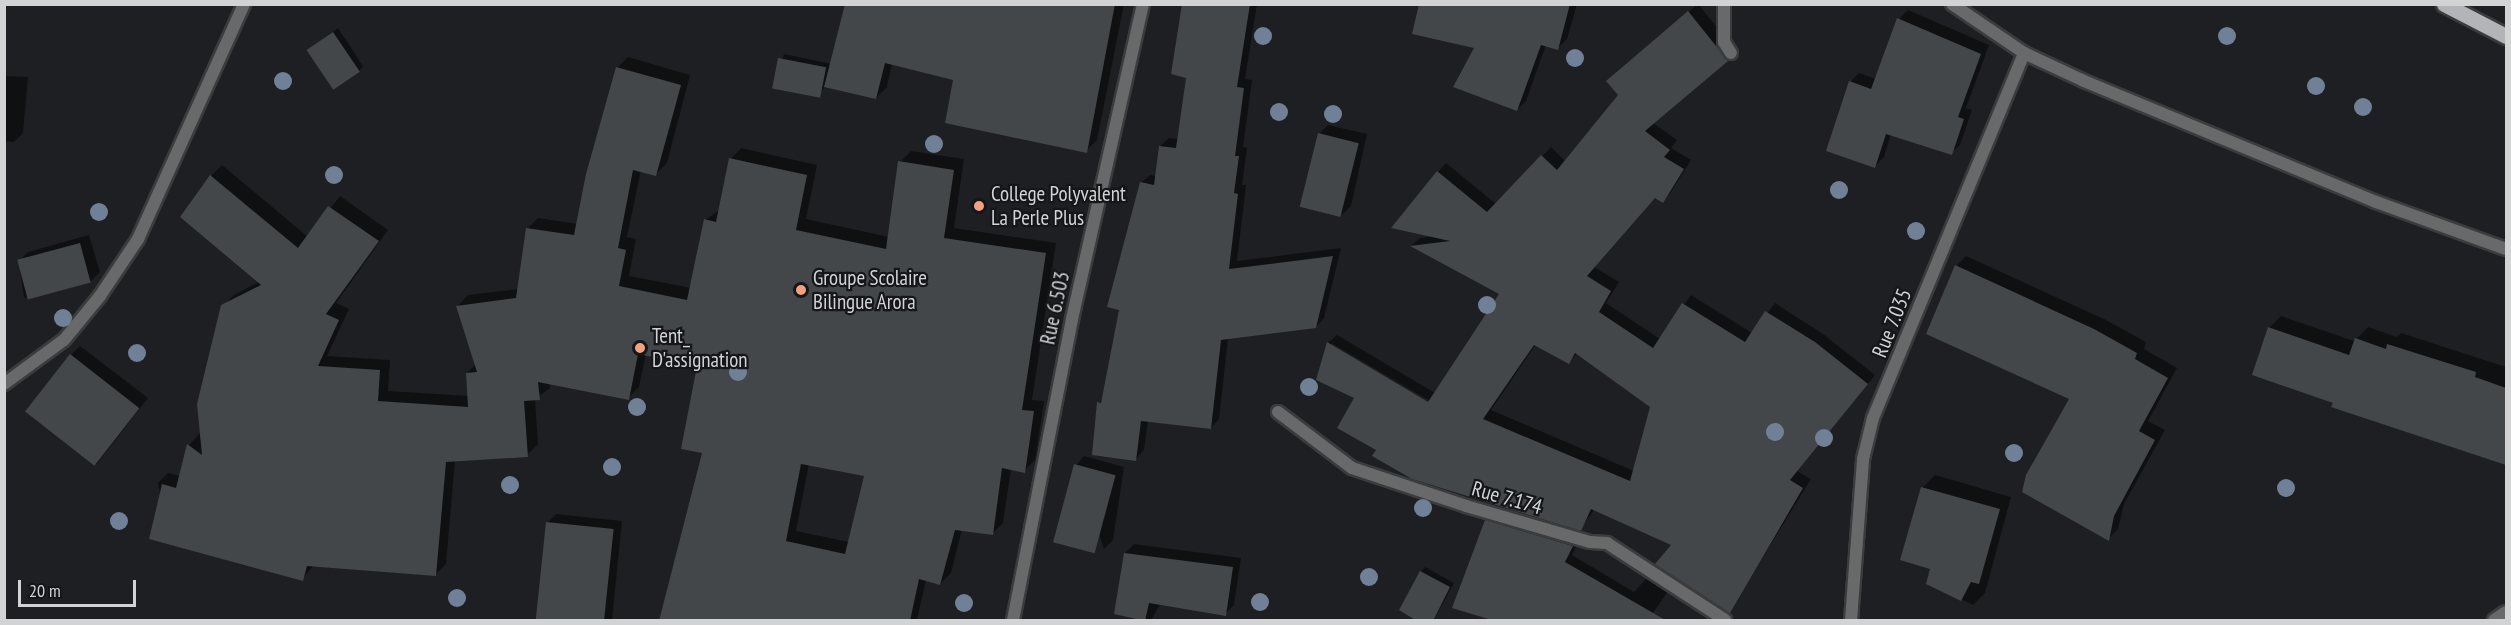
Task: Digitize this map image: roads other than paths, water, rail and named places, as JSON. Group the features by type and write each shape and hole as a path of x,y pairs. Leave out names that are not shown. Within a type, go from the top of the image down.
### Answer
{"main road":[{"path":"2444,4 2506,36"}],"street":[{"path":"4,384 64,340 100,296 138,238 244,4"},
{"name":"Rue 6.503","path":"1013,621 1072,319 1143,4"},
{"path":"1724,4 1724,42 1731,53"},
{"path":"1952,4 2024,53 2376,202 2506,249"},
{"name":"Rue 7.035","path":"1851,621 1863,459 1873,418 2024,53"},
{"name":"Rue 7.174","path":"1278,412 1352,468 1466,506 1590,542 1607,543 1725,621"},
{"path":"2494,621 2506,612"}],"place":[{"name":"College Polyvalent La Perle Plus","path":"979,206"},
{"name":"Groupe Scolaire Bilingue Arora","path":"801,290"},
{"name":"Tent_ D'assignation","path":"640,348"}]}
